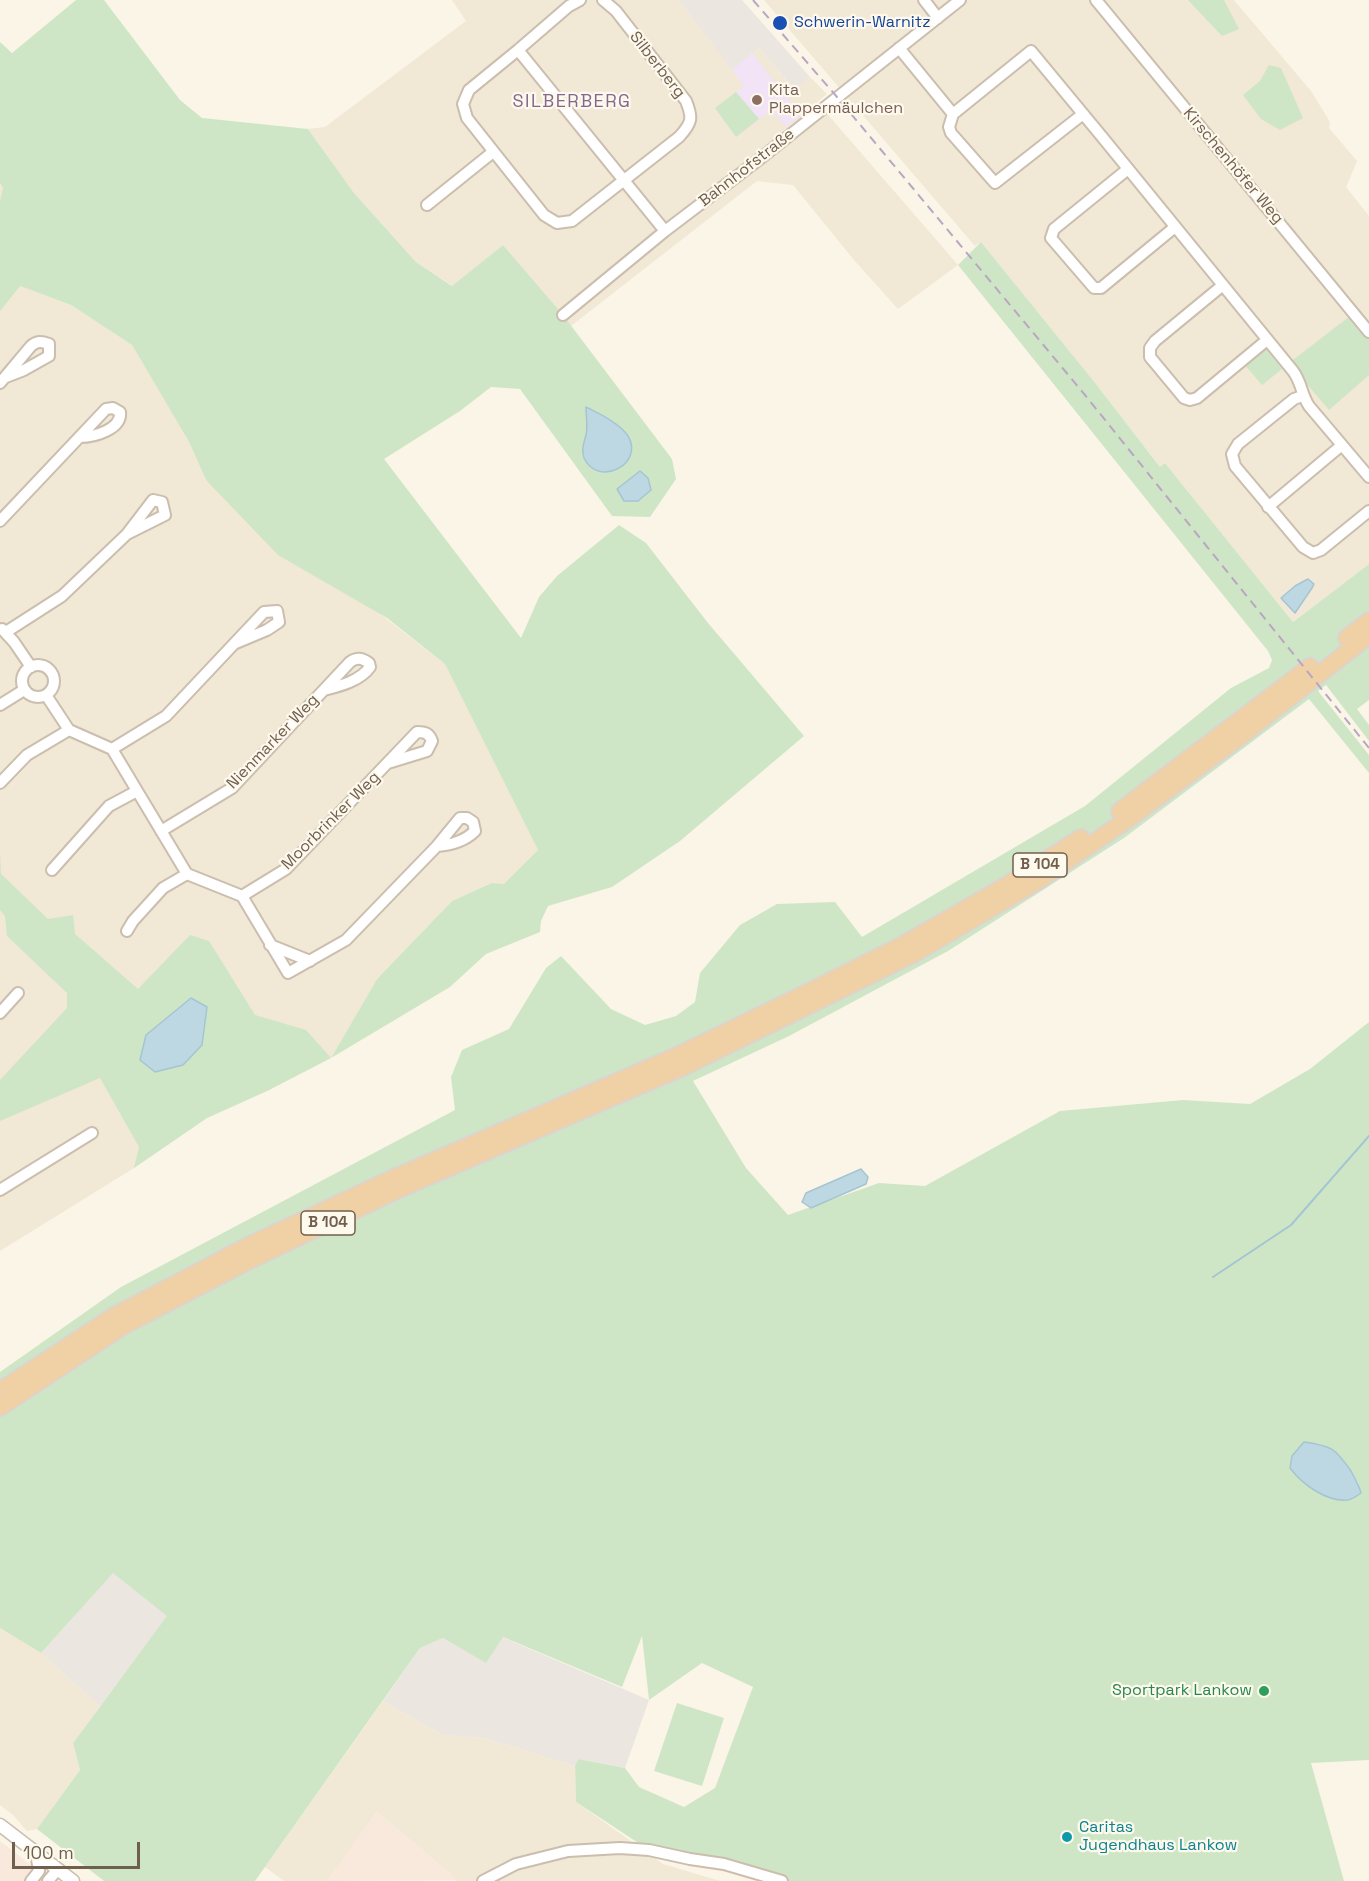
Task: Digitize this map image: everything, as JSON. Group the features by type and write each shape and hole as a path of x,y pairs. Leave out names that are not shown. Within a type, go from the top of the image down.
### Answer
{"highway":[{"name":"B 104","path":"0,1391 114,1316 250,1245 394,1178 675,1063 903,945 1005,887 1104,824 1369,621"},
{"name":"B 104","path":"0,1407 123,1326 252,1259 399,1189 915,953 1039,880 1131,817 1246,732 1369,636"}],"street":[{"name":"Silberberg","path":"575,1 469,90 463,105 467,118 544,215 557,223 572,221 679,137 689,126 691,114 686,101 616,11 603,0"},
{"path":"924,0 938,18"},
{"name":"Bahnhofstraße","path":"563,315 665,231 960,0"},
{"name":"Kirschenhöfer Weg","path":"1096,0 1369,332"},
{"path":"899,48 953,114"},
{"path":"518,50 665,231"},
{"path":"1083,114 995,183 951,133 949,127 953,114 1031,51 1103,138 1175,227 1199,255 1299,379 1302,396 1369,477"},
{"path":"427,205 494,152"},
{"path":"1128,169 1054,229 1051,238 1094,288 1101,288 1175,227"},
{"path":"1223,285 1155,341 1150,348 1150,357 1184,398 1190,400 1197,398 1267,340"},
{"path":"1302,396 1294,399 1238,444 1232,454 1235,466 1303,547 1313,553 1321,550 1369,511"},
{"path":"0,521 80,437"},
{"path":"1268,507 1342,445"},
{"path":"31,667 3,630 62,596 127,534"},
{"path":"112,749 166,716 236,643"},
{"path":"42,666 54,671 53,685 46,695 34,697 24,690 22,677 31,667 42,666"},
{"path":"0,705 24,690"},
{"name":"Nienmarker Weg","path":"161,831 231,788 324,690"},
{"path":"46,695 69,730 112,749 188,874 242,896 288,973 346,940 437,846"},
{"path":"0,783 27,755 69,730"},
{"name":"Moorbrinker Weg","path":"242,896 286,869 388,763"},
{"path":"51,870 109,806 137,791"},
{"path":"127,931 133,921 163,888 188,874"},
{"path":"270,944 310,961"},
{"path":"0,1013 18,993"},
{"path":"1,1188 92,1133"},
{"path":"0,1825 73,1881"},
{"path":"483,1881 516,1864 568,1851 620,1848 649,1850 724,1864 782,1881"},
{"path":"36,1852 39,1871"},
{"path":"31,1881 39,1871 54,1866"},
{"path":"48,1881 54,1866"}],"shaded area":[{"path":"452,0 679,0 732,69 759,48 793,88 810,77 827,94 817,102 958,265 898,309 854,260 793,185 757,181 571,326 503,245 453,286 416,262 354,193 308,129 325,127 466,21"},
{"path":"679,0 742,0 810,77 794,89 759,48 732,70"},
{"path":"764,0 1234,0 1311,91 1330,122 1329,128 1357,161 1346,187 1369,216 1369,564 1293,622 1165,463 1161,468 981,242 975,246"},
{"name":"Kita Plappermäulchen","path":"752,53 801,115 786,127 771,110 736,137 715,108 744,86 732,70"},
{"path":"0,183 3,188 20,286 71,305 132,345 189,442 206,480 445,664 538,850 504,885 490,883 452,901 377,979 331,1058 267,1091 207,1118 134,1168 0,1251"},
{"path":"113,1572 168,1616 100,1706 41,1653"},
{"path":"0,1628 41,1653 100,1706 73,1743 80,1770 37,1829 27,1831 13,1815 0,1805"},
{"path":"502,1637 649,1700 625,1768 578,1759 575,1766 484,1738 442,1735 383,1701 420,1648 443,1638 486,1662"},
{"path":"383,1701 442,1735 484,1738 575,1766 576,1802 663,1864 720,1881 456,1881 450,1873 377,1812 327,1881 284,1881 265,1867"},
{"path":"377,1812 450,1873 456,1880 327,1881"},
{"path":"0,1841 27,1862 51,1881 0,1881"}],"green space":[{"path":"76,0 104,0 180,100 202,118 308,129 354,193 416,262 452,286 503,245 563,315 672,459 676,479 650,517 612,516 520,389 491,387 460,411 384,459 521,638 539,597 557,576 619,525 646,543 708,623 804,736 680,841 612,887 548,906 541,921 540,932 486,954 450,987 331,1058 377,979 452,901 491,883 504,884 538,850 445,664 387,618 278,555 206,480 189,442 132,345 71,305 20,286 0,311 0,201 3,188 0,183 0,42 12,53"},
{"path":"1188,0 1224,0 1239,29 1222,36"},
{"path":"1269,65 1281,68 1303,118 1280,130 1261,119 1243,95 1260,81"},
{"path":"736,92 759,119 736,137 715,108"},
{"path":"981,242 1160,467 1165,463 1293,622 1369,564 1369,700 1357,709 1369,725 1369,741 1326,685 1318,691 1369,755 1369,773 1309,699 1124,838 948,951 789,1036 693,1081 746,1168 788,1215 879,1183 925,1186 1060,1111 1183,1100 1250,1104 1310,1069 1369,1022 1369,1760 1311,1763 1344,1881 782,1881 649,1850 576,1802 575,1766 578,1759 625,1768 639,1787 684,1807 715,1788 753,1687 702,1663 649,1700 642,1636 622,1687 503,1637 486,1663 443,1638 420,1648 255,1881 104,1881 37,1829 80,1770 73,1743 167,1616 113,1573 41,1653 0,1628 0,1372 121,1287 455,1110 451,1077 462,1050 509,1029 546,968 561,956 611,1009 645,1025 676,1016 695,1002 700,973 740,925 777,904 835,902 862,937 1085,806 1231,688 1269,668 1272,660 1268,651 958,265","holes":["1304,1443 1338,1454 1359,1484 1293,1456"]},
{"path":"1354,313 1369,332 1369,375 1329,410 1289,363"},
{"path":"1265,348 1282,369 1262,385 1244,364"},
{"path":"0,851 1,874 48,919 73,915 75,934 138,989 190,935 209,941 255,1015 306,1030 331,1058 267,1091 207,1118 134,1168 139,1147 100,1078 0,1121 0,1080 67,1008 67,993 7,936 5,916 0,910"},
{"path":"677,1703 724,1718 702,1786 654,1771"}],"water":[{"path":"586,407 615,423 628,436 632,446 630,455 618,469 609,472 599,471 591,467 584,458 583,449 587,429"},
{"path":"640,471 648,478 651,490 638,501 624,501 617,489"},
{"path":"1308,579 1314,584 1295,613 1281,598"},
{"path":"191,998 207,1007 202,1045 183,1065 155,1072 140,1060 146,1035"},
{"path":"861,1169 868,1177 866,1184 811,1208 802,1202 806,1193"},
{"path":"1304,1442 1332,1449 1341,1457 1351,1471 1361,1493 1348,1500 1340,1500 1315,1491 1301,1480 1290,1468 1292,1456"}],"waterway":[{"path":"1213,1277 1291,1225 1369,1136"}],"railway":[{"path":"753,0 837,97 1085,395 1369,748"}],"place":[{"name":"Schwerin-Warnitz","path":"780,23"},
{"name":"Kita Plappermäulchen","path":"757,100"},
{"name":"Sportpark Lankow","path":"1264,1691"},
{"name":"Caritas Jugendhaus Lankow","path":"1067,1837"}],"district":[{"name":"SILBERBERG","path":"572,102"}]}
